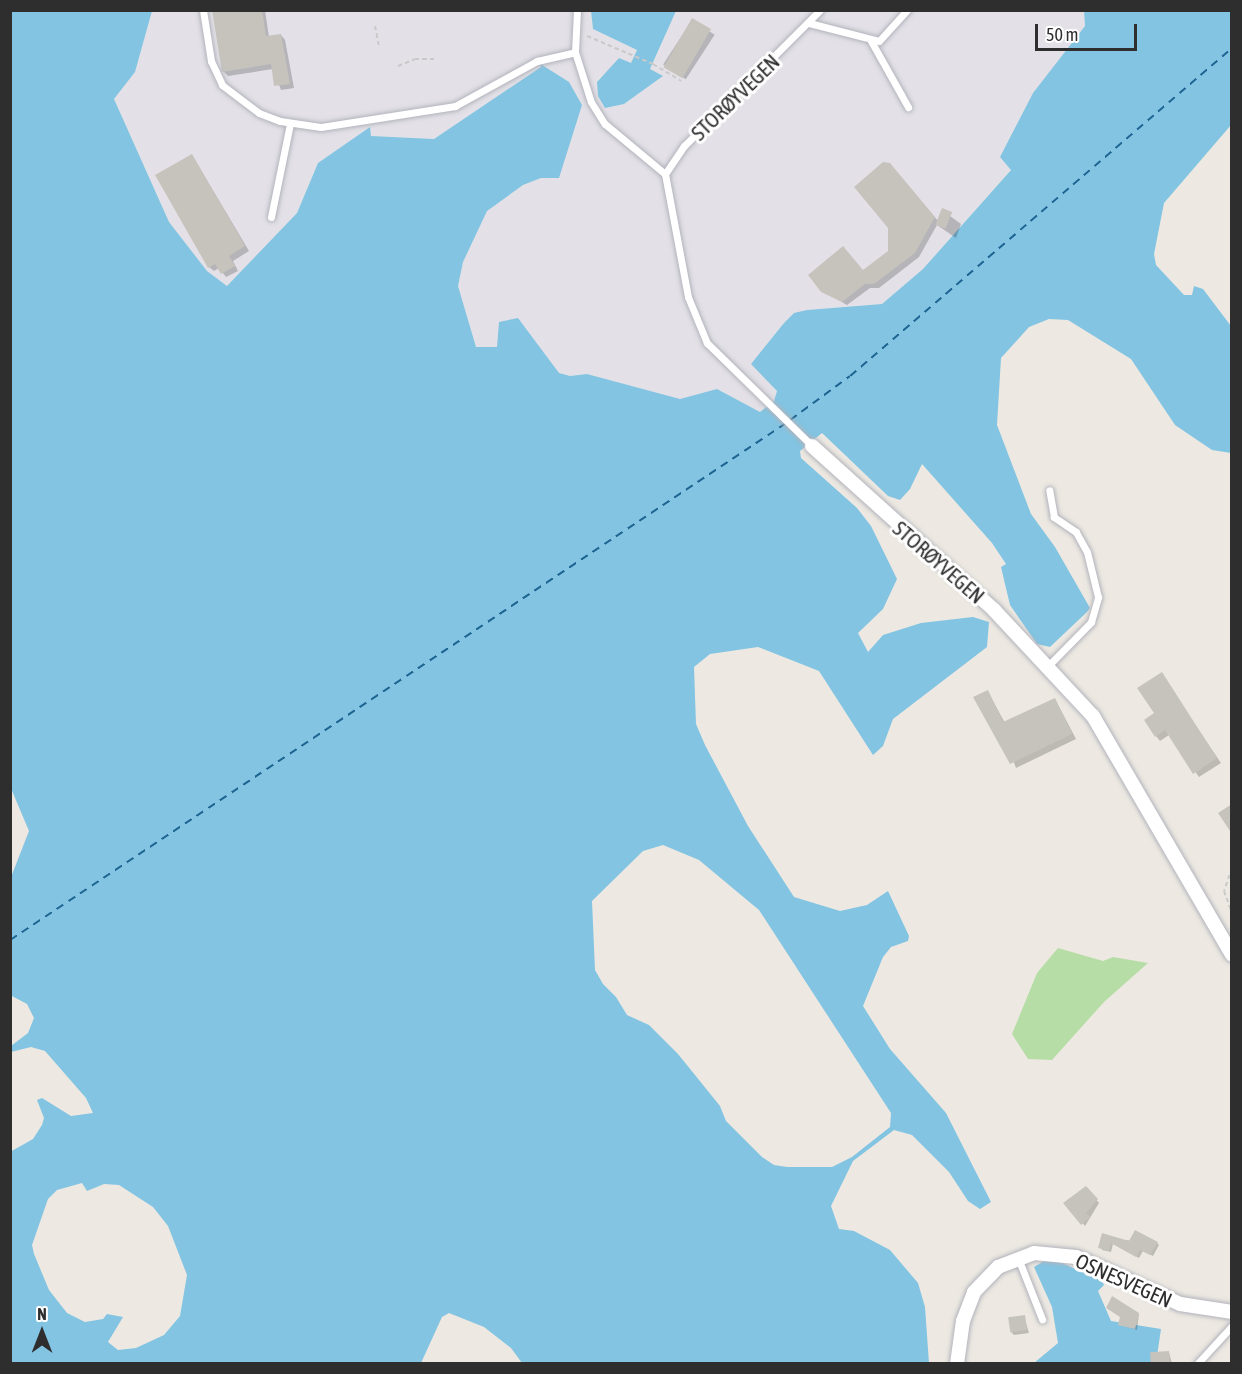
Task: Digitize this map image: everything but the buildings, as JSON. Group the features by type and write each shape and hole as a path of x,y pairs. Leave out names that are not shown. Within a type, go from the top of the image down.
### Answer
{"street":[{"name":"STORØYVEGEN","path":"812,446 994,610 1106,732 1232,955"},
{"name":"OSNESVEGEN","path":"957,1364 963,1321 974,1292 989,1274 1018,1258 1046,1252 1068,1255 1168,1300 1232,1312"}],"lane":[{"path":"203,10 211,61 222,85 259,113 290,124 321,127 455,106 537,61 575,52"},
{"path":"577,10 575,52 591,102 605,124 665,174"},
{"name":"STORØYVEGEN","path":"812,446 707,343 694,319 665,174 684,146 820,10"},
{"path":"809,23 871,41 886,37 907,10"},
{"path":"871,41 908,107"},
{"path":"271,217 290,124"},
{"path":"1047,667 1091,622 1098,597 1087,552 1076,532 1054,517 1049,490"},
{"path":"1018,1258 1042,1319"},
{"path":"1197,1364 1232,1326"}],"path":[{"path":"375,26 379,46"},
{"path":"575,32 653,64 681,81"},
{"path":"398,66 416,59 436,59"},
{"path":"1232,868 1224,891 1232,913"}],"shaded area":[{"path":"1084,10 1085,26 1033,93 1000,157 1011,169 923,269 882,304 807,310 784,323 751,364 777,391 774,401 760,412 717,389 680,400 588,374 570,376 559,373 548,361 497,347 476,348 458,286 463,262 486,211 523,185 541,178 542,67 434,139 371,136 370,128 318,163 297,213 227,286 207,271 169,222 114,99 135,72 152,11 591,11 593,29 637,50 631,63 600,77 597,82 598,96 624,104 663,76 650,70 676,11"}],"green space":[{"path":"1058,948 1103,961 1113,957 1148,963 1104,1002 1052,1060 1028,1059 1012,1034 1037,973"}],"water":[{"path":"11,11 152,11 135,72 114,99 169,222 207,271 227,286 297,213 318,163 370,127 371,136 434,139 541,67 539,63 569,82 582,105 559,178 541,178 523,185 487,211 463,262 458,286 476,347 497,347 499,322 518,318 559,373 570,376 587,374 680,399 717,389 760,412 774,401 777,391 751,364 794,313 882,304 923,269 1011,170 1000,157 1033,93 1085,26 1084,11 1231,11 1231,125 1164,203 1154,254 1156,265 1184,295 1192,295 1194,286 1203,289 1231,326 1231,453 1212,450 1175,425 1131,359 1068,320 1049,319 1029,327 1001,358 997,425 1031,514 1055,547 1090,608 1087,612 1050,647 1037,644 1010,605 1001,567 1006,564 992,543 922,464 910,489 900,500 888,496 822,433 800,451 801,458 857,508 871,526 897,579 883,609 858,633 868,652 883,635 921,623 973,617 989,622 987,647 893,719 883,746 873,755 819,671 758,647 710,654 694,667 696,724 705,745 748,826 794,897 840,911 867,905 888,891 909,936 908,941 891,947 883,957 863,1006 890,1049 946,1113 991,1202 980,1209 968,1201 949,1172 912,1135 894,1130 853,1161 831,1206 839,1229 854,1231 890,1250 918,1283 925,1307 929,1363 522,1363 511,1348 484,1327 449,1313 442,1317 421,1363 11,1363 10,1152 33,1139 42,1125 44,1118 37,1100 42,1098 71,1116 93,1113 86,1098 45,1051 31,1047 11,1052 11,1046 28,1033 34,1018 27,1004 10,995 11,877 29,831 10,786","holes":["663,845 699,860 759,910 891,1113 890,1127 852,1157 832,1167 787,1167 774,1165 762,1157 726,1121 720,1106 678,1054 649,1025 627,1015 616,997 603,984 595,970 592,901 643,851","82,1183 87,1191 104,1184 119,1185 153,1207 168,1226 187,1275 180,1316 164,1335 136,1348 118,1350 108,1342 123,1317 107,1314 103,1319 85,1322 67,1313 49,1290 34,1254 32,1245 48,1199 57,1190"]},
{"path":"591,11 676,11 650,69 663,76 624,104 605,108 598,96 597,82 619,58 631,63 637,50 593,29"},
{"path":"1044,1261 1060,1262 1102,1281 1104,1285 1098,1291 1111,1321 1161,1329 1156,1363 1034,1363 1058,1343 1052,1307 1034,1267"}],"ferry route":[{"path":"790,420 850,376 1232,48"},
{"path":"10,940 786,423"}]}
